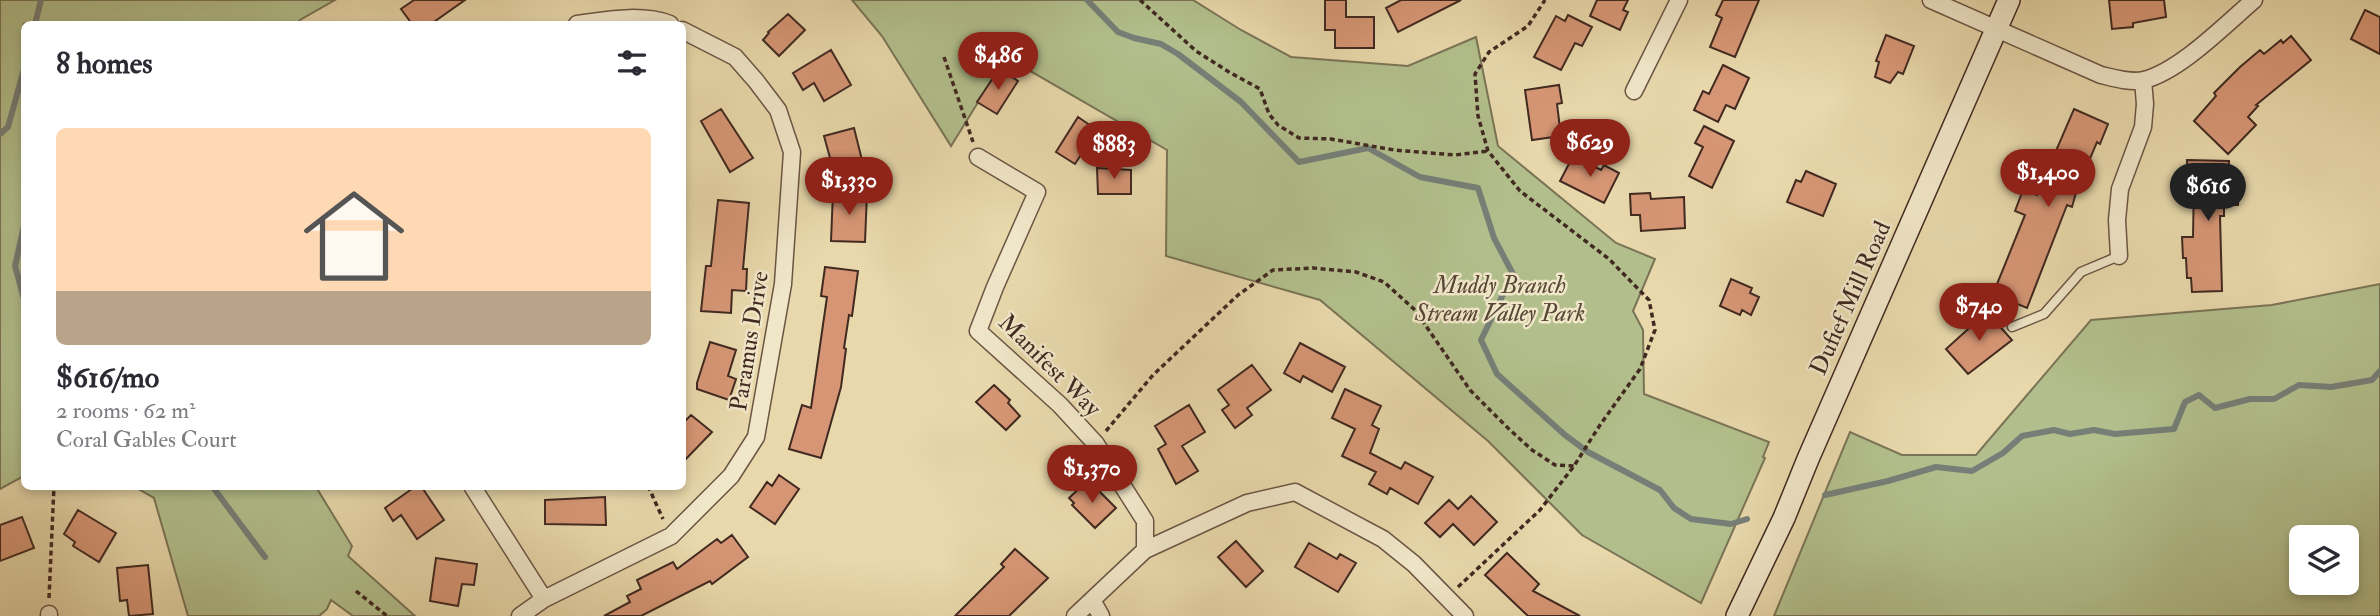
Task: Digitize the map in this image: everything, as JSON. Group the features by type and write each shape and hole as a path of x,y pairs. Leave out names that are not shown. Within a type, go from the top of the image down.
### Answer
{"main road":[{"name":"Dufief Mill Road","path":"1737,616 1784,518 2008,0"}],"street":[{"path":"1634,92 1679,0"},
{"path":"1931,0 2101,75 2126,80 2143,80 2162,72 2194,51 2254,0"},
{"path":"600,21 660,21"},
{"name":"Paramus Drive","path":"520,616 544,599 671,536 731,475 756,437 783,284 792,152 778,110 742,65 734,57 686,32"},
{"path":"2119,256 2117,220 2120,189 2143,127 2143,80"},
{"name":"Manifest Way","path":"978,157 1037,192 978,331 1060,405 1096,444 1144,522 1144,550"},
{"path":"475,490 544,599"},
{"path":"1075,616 1144,550 1247,503 1295,492 1383,539 1414,564 1464,616"},
{"path":"1092,600 1101,616"}],"lane":[{"path":"2012,327 2044,314 2081,272 2119,256"}],"path":[{"path":"1140,0 1196,51 1260,89 1269,114 1278,124 1299,138 1331,139 1394,150 1455,155 1488,151"},
{"path":"1447,597 1540,510 1574,466 1640,369 1654,330 1649,300 1609,259 1520,191 1488,151 1478,116 1475,74 1489,52 1528,26 1545,0"},
{"path":"944,57 978,157"},
{"path":"1096,444 1153,375 1238,295 1273,270 1313,268 1356,272 1384,282 1415,310 1470,390 1509,429 1532,450 1555,465 1574,466"},
{"path":"49,615 54,490"},
{"path":"650,490 671,536"},
{"path":"356,591 387,616"}],"green space":[{"path":"0,0 335,0 299,21 21,21 21,478 0,489"},
{"name":"Muddy Branch Stream Valley Park","path":"852,0 1193,0 1291,57 1408,66 1476,37 1498,146 1616,243 1655,259 1633,311 1643,330 1644,394 1769,442 1763,457 1765,458 1701,603 1582,535 1488,441 1320,300 1166,256 1167,150 1006,57 951,146 882,36"},
{"path":"2380,284 2380,616 1774,616 1850,432 1902,455 1976,455 2091,320 2272,305"},
{"path":"140,490 318,490 352,546 348,556 415,616 353,616 331,600 327,609 319,616 188,616 154,498"}],"building":[{"path":"414,0 465,0 435,21 410,21 401,9"},
{"path":"1325,0 1346,0 1346,17 1374,17 1374,48 1335,48 1335,30 1325,30"},
{"path":"1401,0 1461,0 1398,32 1386,8"},
{"path":"1597,0 1628,0 1623,10 1628,12 1620,30 1590,16"},
{"path":"1723,0 1759,0 1735,57 1710,47 1722,18 1716,15"},
{"path":"2109,0 2164,0 2166,17 2133,23 2133,27 2112,29"},
{"path":"2365,10 2380,17 2380,54 2351,39"},
{"path":"788,14 805,30 779,56 763,40"},
{"path":"1568,15 1592,27 1582,46 1575,43 1561,70 1534,57 1556,16 1565,21"},
{"path":"1886,35 1914,46 1903,74 1898,72 1890,83 1875,77 1879,62 1876,61"},
{"path":"2291,36 2311,60 2256,105 2258,106 2248,117 2256,125 2228,154 2194,121 2216,96 2214,93 2240,67 2260,50 2264,54 2281,40 2283,43"},
{"path":"831,50 851,85 824,101 814,83 803,90 793,73"},
{"path":"1723,65 1749,78 1735,109 1726,105 1718,122 1694,110 1703,91 1709,94"},
{"path":"999,69 1018,81 997,114 977,102"},
{"path":"1559,85 1562,103 1557,104 1561,136 1532,140 1525,90"},
{"path":"721,109 753,158 730,172 701,121"},
{"path":"2074,109 2108,124 2100,144 2097,142 2072,207 2067,205 2027,308 1993,294 2025,215 2015,211 2023,190 2037,195"},
{"path":"1078,117 1097,130 1075,164 1056,152"},
{"path":"1704,126 1734,141 1712,188 1689,176 1703,147 1695,143"},
{"path":"854,128 864,168 835,176 824,136"},
{"path":"1573,156 1601,170 1604,165 1619,173 1604,203 1560,181"},
{"path":"2187,160 2229,161 2228,183 2239,184 2238,205 2224,205 2224,216 2220,216 2222,291 2192,292 2191,278 2187,278 2182,237 2193,237 2194,180 2187,180"},
{"path":"1097,168 1131,170 1131,194 1098,194"},
{"path":"1806,171 1836,184 1823,216 1787,202 1796,180 1801,182"},
{"path":"833,192 867,193 865,242 831,241"},
{"path":"1650,193 1651,199 1684,197 1685,228 1641,231 1640,215 1631,215 1630,194"},
{"path":"718,200 749,203 743,269 747,269 746,291 732,290 731,313 701,311 706,266 711,266"},
{"path":"825,267 858,271 852,316 849,315 844,348 841,387 821,458 789,449 802,405 811,408 827,297 821,296"},
{"path":"1731,279 1752,288 1750,293 1759,297 1751,315 1742,310 1740,315 1720,306"},
{"path":"1987,312 2012,340 1968,374 1946,349"},
{"path":"710,342 736,350 728,376 736,379 729,400 697,389"},
{"path":"1300,343 1345,367 1332,392 1303,376 1300,382 1284,373"},
{"path":"1252,365 1271,390 1247,408 1252,415 1235,428 1222,410 1229,405 1218,390"},
{"path":"994,385 1010,400 1008,403 1020,416 1006,430 976,402"},
{"path":"1345,389 1381,406 1372,425 1379,429 1370,453 1401,469 1405,462 1433,477 1418,504 1390,488 1387,494 1369,484 1376,472 1342,456 1355,429 1332,418"},
{"path":"1189,405 1205,432 1182,446 1198,471 1176,484 1158,449 1166,444 1155,426"},
{"path":"691,415 712,432 686,459 686,420"},
{"path":"779,475 799,489 775,524 750,507 767,482 772,486"},
{"path":"1085,483 1093,491 1096,488 1116,508 1095,528 1072,505 1074,503 1069,498"},
{"path":"410,490 424,490 444,520 417,539 401,515 393,521 385,508"},
{"path":"1471,496 1497,522 1474,545 1453,524 1440,537 1425,523 1449,500 1458,509"},
{"path":"605,497 606,525 545,524 545,500"},
{"path":"78,510 116,533 99,562 73,546 75,542 64,534"},
{"path":"22,517 34,548 0,561 0,525"},
{"path":"732,535 748,557 712,584 710,581 641,616 604,616 630,602 627,596 641,589 637,580 673,562 677,569 717,539 721,543"},
{"path":"1236,541 1263,571 1246,587 1218,557"},
{"path":"1309,543 1337,559 1340,554 1356,563 1338,592 1295,567"},
{"path":"1015,549 1048,578 1009,616 955,616 1004,567 1001,564"},
{"path":"1507,553 1539,584 1533,591 1580,616 1528,616 1485,575"},
{"path":"436,558 477,564 474,585 462,584 458,606 430,601"},
{"path":"148,565 153,614 129,616 127,600 120,601 117,568"}],"waterway":[{"path":"36,21 41,0"},
{"path":"1087,0 1118,32 1161,44 1241,102 1299,162 1368,148 1420,177 1478,188 1494,238 1513,274 1481,340 1497,374 1565,435 1588,452 1660,490 1674,508 1691,519 1731,524 1747,519"},
{"path":"0,134 8,127 21,80"},
{"path":"21,239 15,266 21,288"},
{"path":"1825,495 1936,467 1972,471 2003,453 2022,436 2054,430 2070,434 2094,430 2115,434 2174,429 2185,402 2199,395 2215,408 2250,399 2274,399 2299,385 2331,387 2372,380 2380,371"},
{"path":"215,490 265,557"}]}
